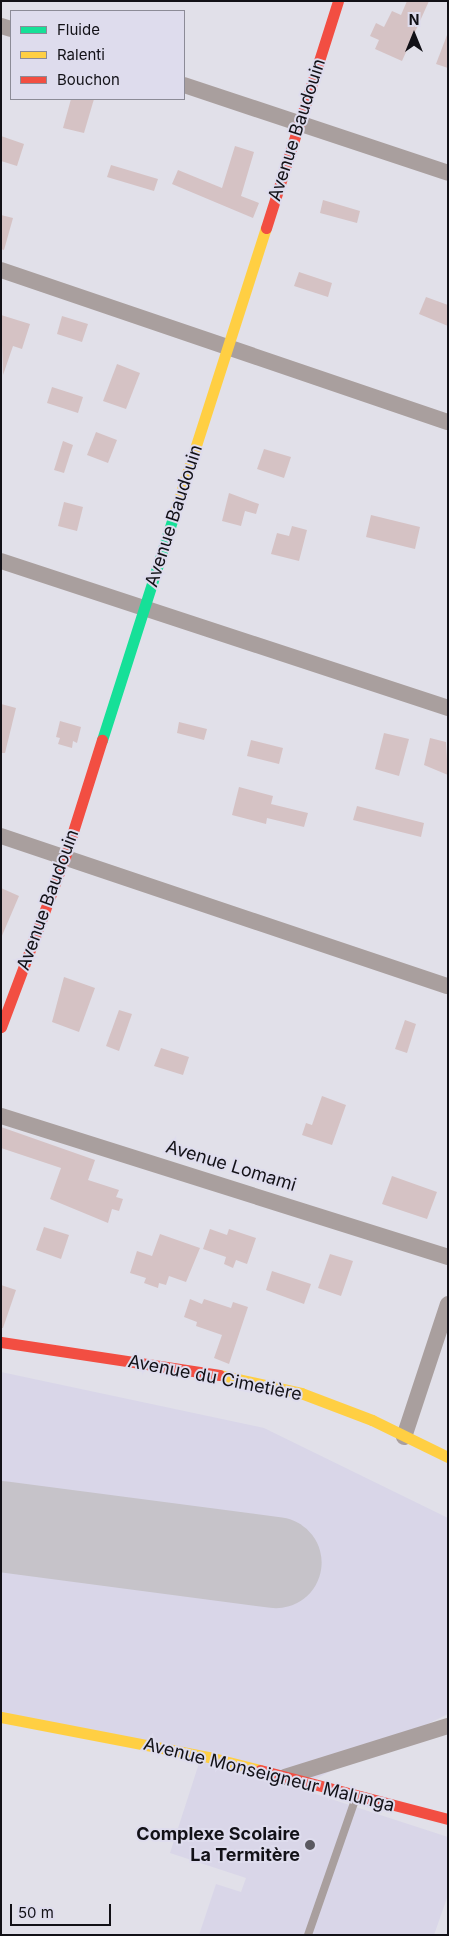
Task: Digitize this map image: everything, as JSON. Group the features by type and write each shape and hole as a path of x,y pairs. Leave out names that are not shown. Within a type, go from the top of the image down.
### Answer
{"street":[{"name":"Avenue Baudouin","path":"1,1027 65,857 338,1"},
{"path":"185,85 448,173"},
{"path":"1,270 448,422"},
{"path":"1,561 448,708"},
{"path":"1,836 448,986"},
{"name":"Avenue Lomami","path":"1,1116 448,1257"},
{"path":"404,1436 448,1304"},
{"name":"Avenue du Cimetière","path":"1,1342 224,1376 301,1394 372,1420 448,1456"},
{"name":"Avenue Monseigneur Malunga","path":"1,1717 209,1757 285,1776 356,1797 448,1819"},
{"path":"285,1776 448,1726"}],"lane":[{"path":"308,1935 356,1797"}],"shaded area":[{"path":"1,1372 264,1428 448,1518 448,1714 313,1780 208,1759 448,1837 448,1895 434,1935 199,1935 216,1884 241,1892 246,1878 170,1853 201,1757 1,1715"}],"building":[{"path":"407,1 429,1 402,61 375,49 379,40 370,36 376,23 384,27 392,11 401,15"},
{"path":"448,35 448,68 436,64"},
{"path":"71,100 94,100 84,133 63,128"},
{"path":"1,136 24,144 17,166 1,161"},
{"path":"235,146 254,152 241,196 259,203 253,218 172,184 178,170 222,188"},
{"path":"111,165 158,179 154,191 107,177"},
{"path":"323,200 360,211 357,223 320,213"},
{"path":"1,215 13,218 4,250 1,249"},
{"path":"299,272 332,283 328,297 294,286"},
{"path":"426,297 448,305 448,326 419,314"},
{"path":"1,315 30,324 22,349 13,346 3,375"},
{"path":"62,316 88,324 82,342 57,334"},
{"path":"117,364 140,373 126,409 103,401"},
{"path":"52,387 83,397 78,413 47,403"},
{"path":"96,432 117,440 108,463 87,455"},
{"path":"63,441 73,445 64,473 54,470"},
{"path":"264,449 291,457 284,478 257,469"},
{"path":"229,493 259,504 256,514 245,511 241,526 222,521"},
{"path":"64,502 83,507 77,531 58,526"},
{"path":"371,515 420,527 415,549 366,537"},
{"path":"292,526 307,530 299,561 271,554 277,533 289,536"},
{"path":"1,704 16,708 5,753 1,753"},
{"path":"60,721 81,727 77,743 73,741 72,748 58,744 60,738 56,737"},
{"path":"179,722 207,729 204,740 177,733"},
{"path":"384,733 409,739 399,776 375,769"},
{"path":"430,738 446,742 448,775 424,765"},
{"path":"251,740 283,748 279,764 247,756"},
{"path":"239,787 273,796 271,804 308,813 304,827 267,818 266,824 232,815"},
{"path":"357,806 424,823 421,837 353,820"},
{"path":"1,888 19,896 1,938"},
{"path":"64,977 95,988 79,1032 52,1022"},
{"path":"119,1010 132,1014 119,1051 106,1046"},
{"path":"405,1020 416,1024 407,1053 395,1049"},
{"path":"161,1048 189,1057 183,1075 154,1066"},
{"path":"322,1096 346,1105 332,1145 302,1135 306,1123 312,1125"},
{"path":"1,1127 95,1160 88,1180 119,1190 116,1197 123,1199 119,1211 112,1209 108,1223 50,1199 61,1168 1,1148"},
{"path":"392,1176 437,1192 427,1219 382,1204"},
{"path":"44,1227 69,1235 61,1259 36,1250"},
{"path":"210,1229 227,1235 229,1229 256,1238 247,1264 236,1260 233,1268 224,1264 226,1257 203,1249"},
{"path":"160,1234 200,1248 186,1282 169,1276 166,1285 159,1283 158,1288 144,1283 146,1278 130,1273 137,1251 152,1256"},
{"path":"330,1254 353,1261 341,1296 318,1288"},
{"path":"272,1271 311,1284 304,1304 266,1290"},
{"path":"1,1285 16,1290 3,1328 1,1328"},
{"path":"190,1299 202,1304 204,1299 231,1308 233,1302 248,1307 229,1364 214,1358 222,1335 196,1326 197,1322 184,1317"}],"runway":[{"path":"1,1526 276,1562"}],"traffic: fast":[{"path":"102,740 174,514"}],"traffic: slow":[{"path":"174,514 266,228"},
{"path":"220,1375 301,1393 372,1420 448,1457"},
{"path":"1,1717 209,1757 260,1770"}],"traffic: jam":[{"path":"266,228 338,1"},
{"path":"1,1027 65,857 102,740"},
{"path":"1,1342 220,1375"},
{"path":"260,1770 448,1819"}],"place":[{"name":"Complexe Scolaire La Termitère","path":"310,1845"}]}
